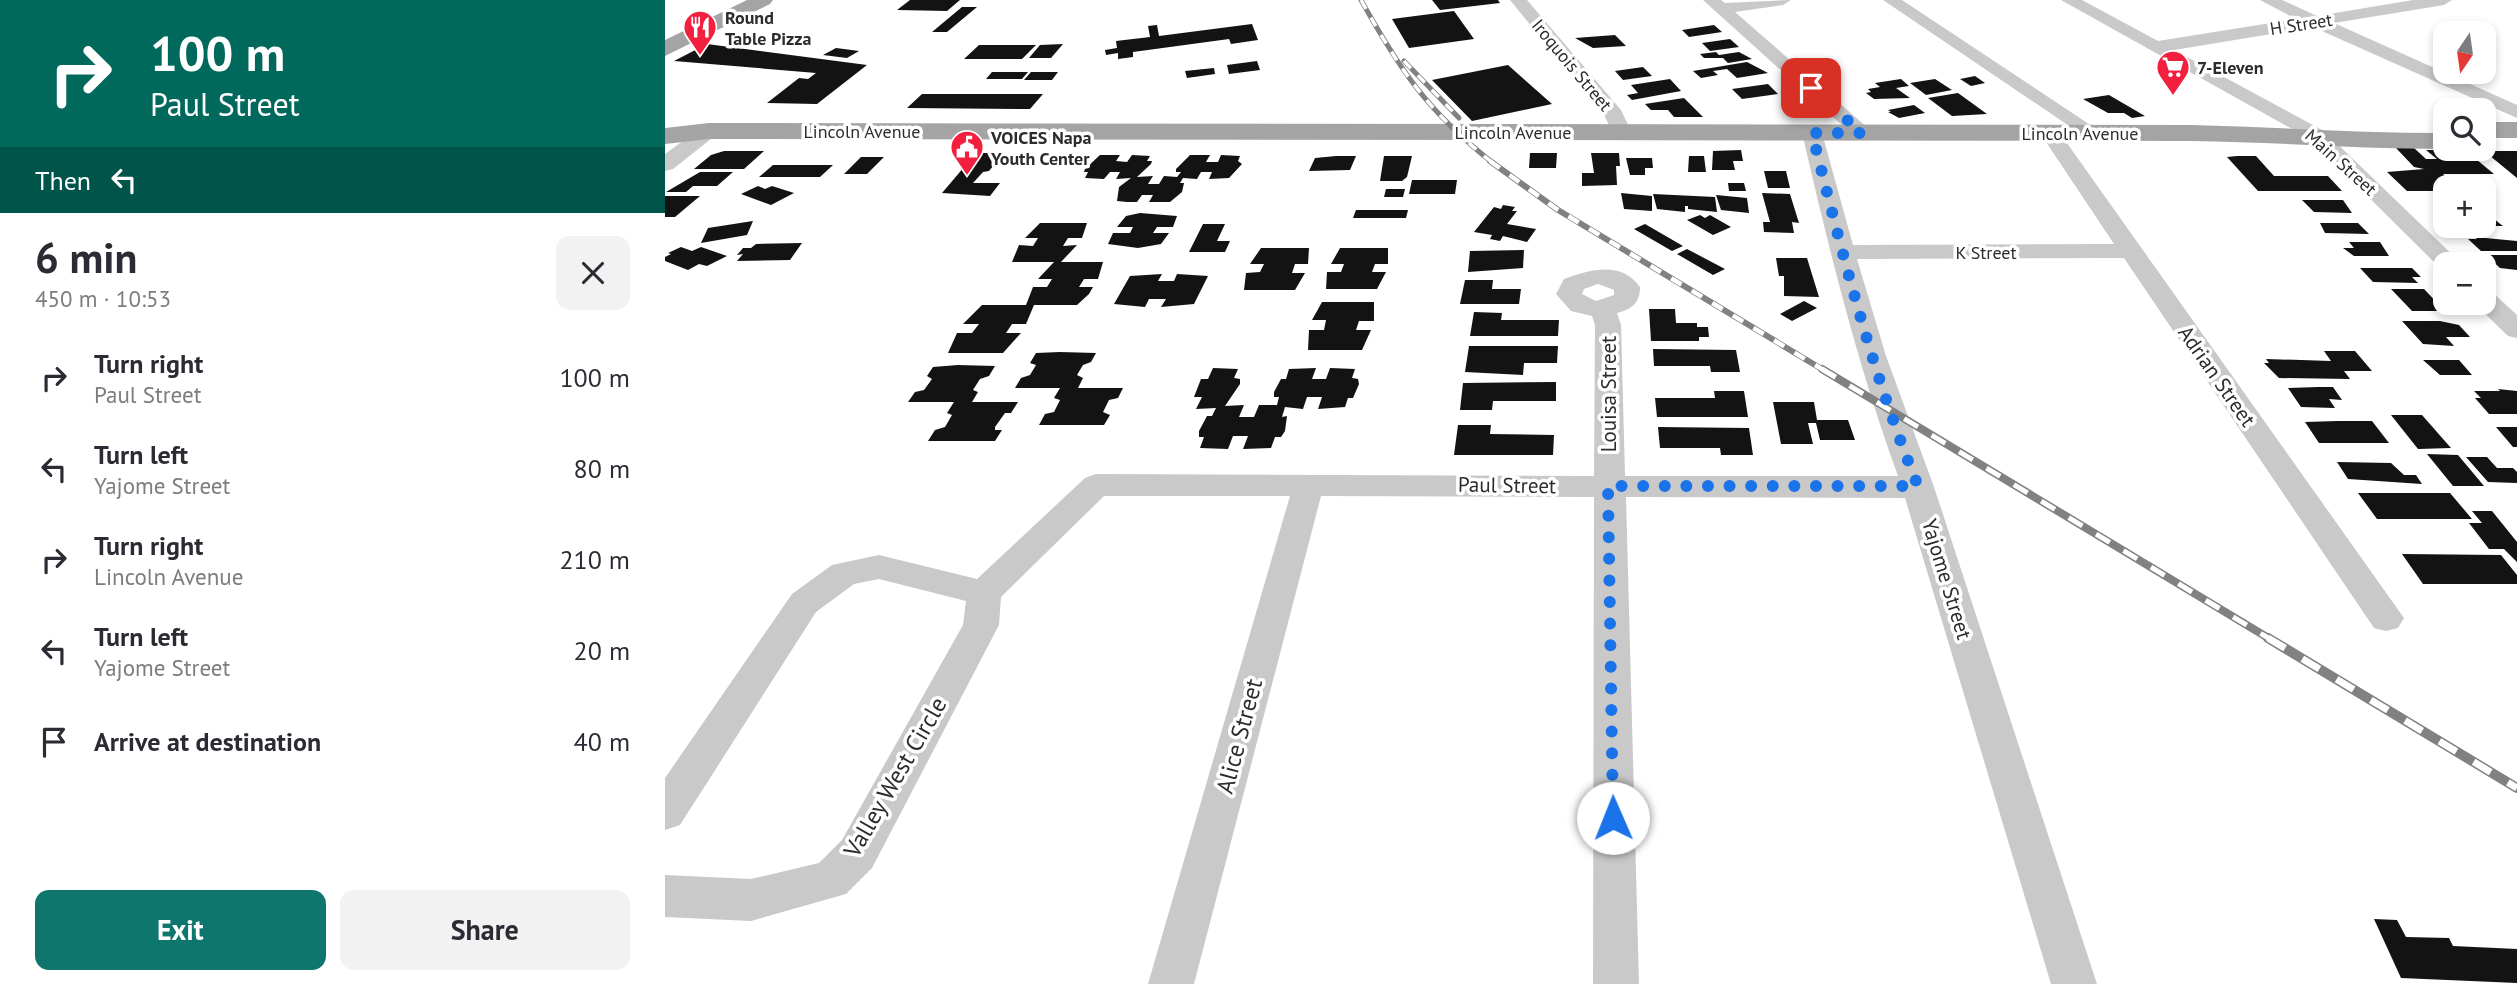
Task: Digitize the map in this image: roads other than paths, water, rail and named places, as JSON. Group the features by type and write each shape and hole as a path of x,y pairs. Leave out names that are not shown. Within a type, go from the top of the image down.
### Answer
{"main road":[{"path":"665,36 739,0"},
{"path":"665,49 763,0"},
{"name":"Lincoln Avenue","path":"665,124 709,131"},
{"name":"Lincoln Avenue","path":"2317,135 2329,128 2433,129"},
{"path":"2496,130 2517,130"},
{"name":"Lincoln Avenue","path":"665,136 709,131 2091,132 2317,135 2349,141 2433,141"},
{"path":"2496,141 2517,141"}],"street":[{"name":"Iroquois Street","path":"1518,0 1614,114 1622,132"},
{"path":"1716,4 1783,0"},
{"path":"1891,0 2091,132"},
{"name":"Main Street","path":"2069,0 2317,135 2437,252"},
{"path":"2268,0 2517,112"},
{"name":"H Street","path":"2157,47 2444,0"},
{"path":"1716,4 1862,133"},
{"path":"665,164 709,131"},
{"name":"Yajome Street","path":"1812,133 1842,252 1895,429 1918,486 2074,984"},
{"name":"Adrian Street","path":"2050,133 2386,618"},
{"name":"K Street","path":"1842,252 2130,251"},
{"name":"Louisa Street","path":"1603,309 1608,325 1616,984"},
{"path":"2496,310 2517,330"},
{"name":"Paul Street","path":"984,593 1096,485 1918,486"},
{"name":"Alice Street","path":"1171,984 1308,487"},
{"path":"665,812 804,603 844,574 879,567 984,593"},
{"name":"Valley West Circle","path":"665,896 751,900 831,880 857,854 981,625 984,593"}],"railway":[{"path":"1361,0 1417,89 1450,126 1493,163"},
{"path":"1404,61 1459,118"},
{"path":"1490,161 1558,210 1825,371"},
{"path":"1822,369 2270,639"},
{"path":"2268,638 2517,788"}],"place":[{"name":"Round Table Pizza","path":"700,57"},
{"name":"7-Eleven","path":"2173,97"},
{"name":"VOICES Napa Youth Center","path":"967,177"}]}
